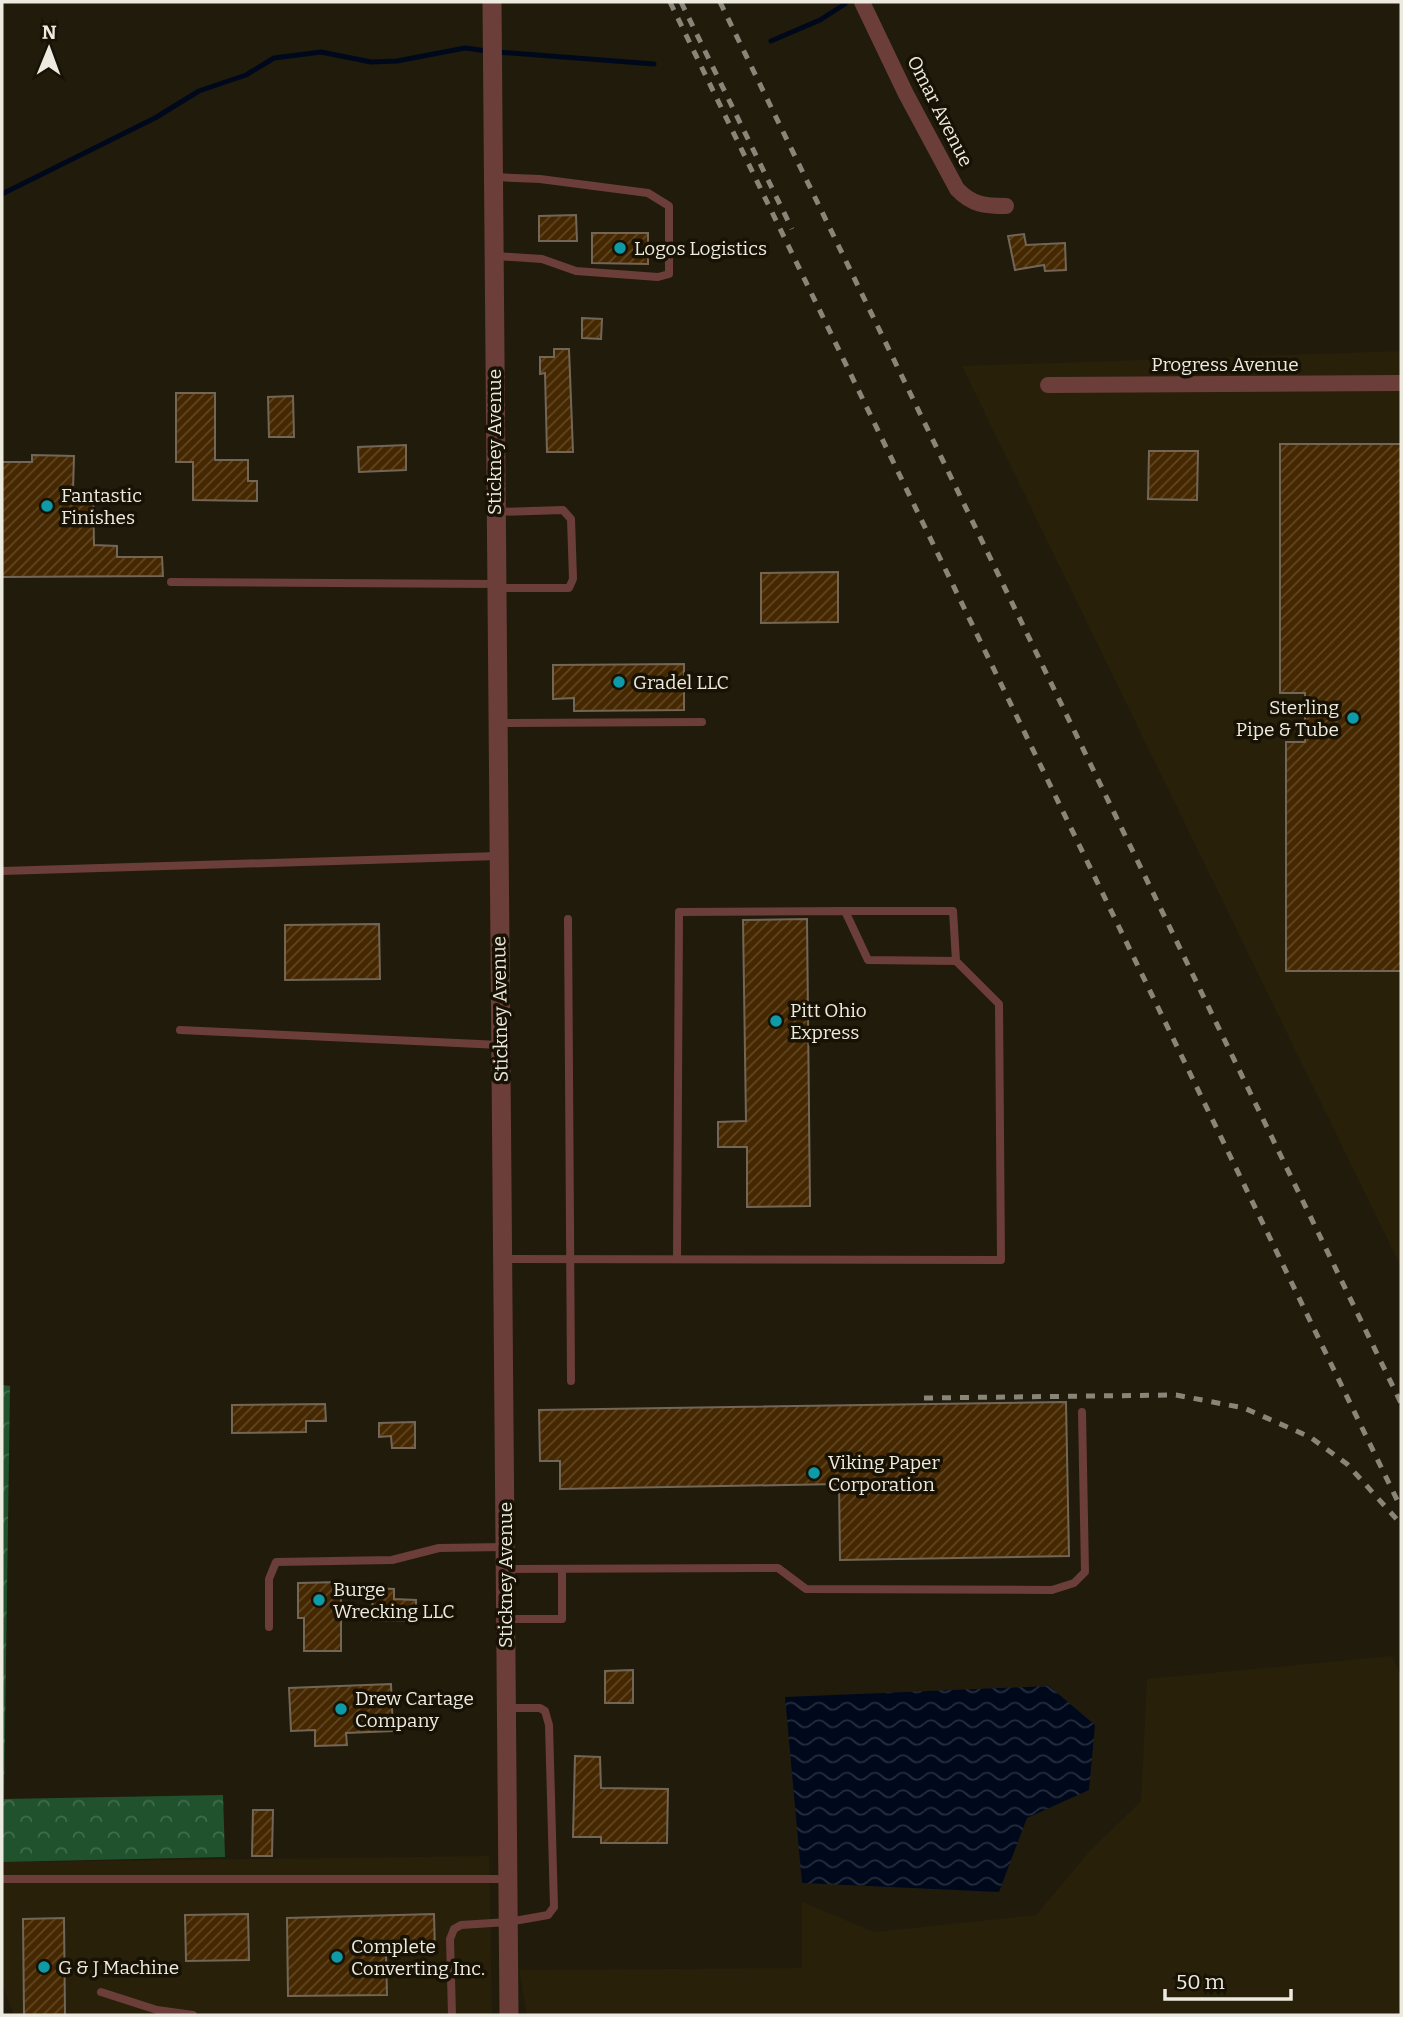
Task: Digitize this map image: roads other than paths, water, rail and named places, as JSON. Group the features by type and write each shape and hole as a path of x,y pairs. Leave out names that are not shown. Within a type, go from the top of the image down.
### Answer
{"street":[{"name":"Omar Avenue","path":"862,2 906,94 957,189 975,203 1006,206"},
{"name":"Stickney Avenue","path":"492,6 509,2015"},
{"name":"Progress Avenue","path":"1048,385 1401,383"}],"lane":[{"path":"493,177 540,179 648,193 668,206 669,274 658,277 576,271 542,259 494,256"},
{"path":"171,582 569,588 573,579 571,519 563,510 495,512"},
{"path":"497,723 702,722"},
{"path":"2,871 498,856"},
{"path":"845,911 868,960 956,961"},
{"path":"502,1259 1001,1260 999,1004 956,961 953,911 679,912 677,1259"},
{"path":"568,919 568,1259 571,1381"},
{"path":"180,1030 500,1045"},
{"path":"505,1569 778,1568 806,1589 1052,1590 1073,1583 1085,1572 1082,1412"},
{"path":"269,1627 269,1579 276,1562 391,1560 439,1548 505,1547"},
{"path":"506,1619 562,1619 562,1569"},
{"path":"452,2015 450,1939 454,1929 461,1925 508,1922 548,1915 554,1907 549,1725 545,1711 540,1708 506,1708"},
{"path":"2,1879 508,1879"},
{"path":"101,1992 157,2010 193,2015"}],"water":[{"path":"1049,1686 1095,1725 1089,1790 1027,1818 999,1892 802,1883 785,1697"}],"waterway":[{"path":"771,41 820,20 845,4"},
{"path":"2,194 155,118 199,91 246,75 274,58 321,52 371,62 397,61 465,48 487,51"},
{"path":"497,52 654,64"}],"railway":[{"path":"670,2 1401,1508"},
{"path":"681,2 792,229"},
{"path":"720,2 1401,1403"},
{"path":"924,1398 1176,1395 1244,1408 1310,1437 1347,1464 1401,1524"}],"place":[{"name":"Logos Logistics","path":"620,248"},
{"name":"Fantastic Finishes","path":"47,506"},
{"name":"Gradel LLC","path":"619,682"},
{"name":"Sterling Pipe & Tube","path":"1353,718"},
{"name":"Pitt Ohio Express","path":"776,1021"},
{"name":"Viking Paper Corporation","path":"814,1473"},
{"name":"Burge Wrecking LLC","path":"319,1600"},
{"name":"Drew Cartage Company","path":"341,1709"},
{"name":"Complete Converting Inc.","path":"337,1957"},
{"name":"G & J Machine","path":"44,1967"}]}
